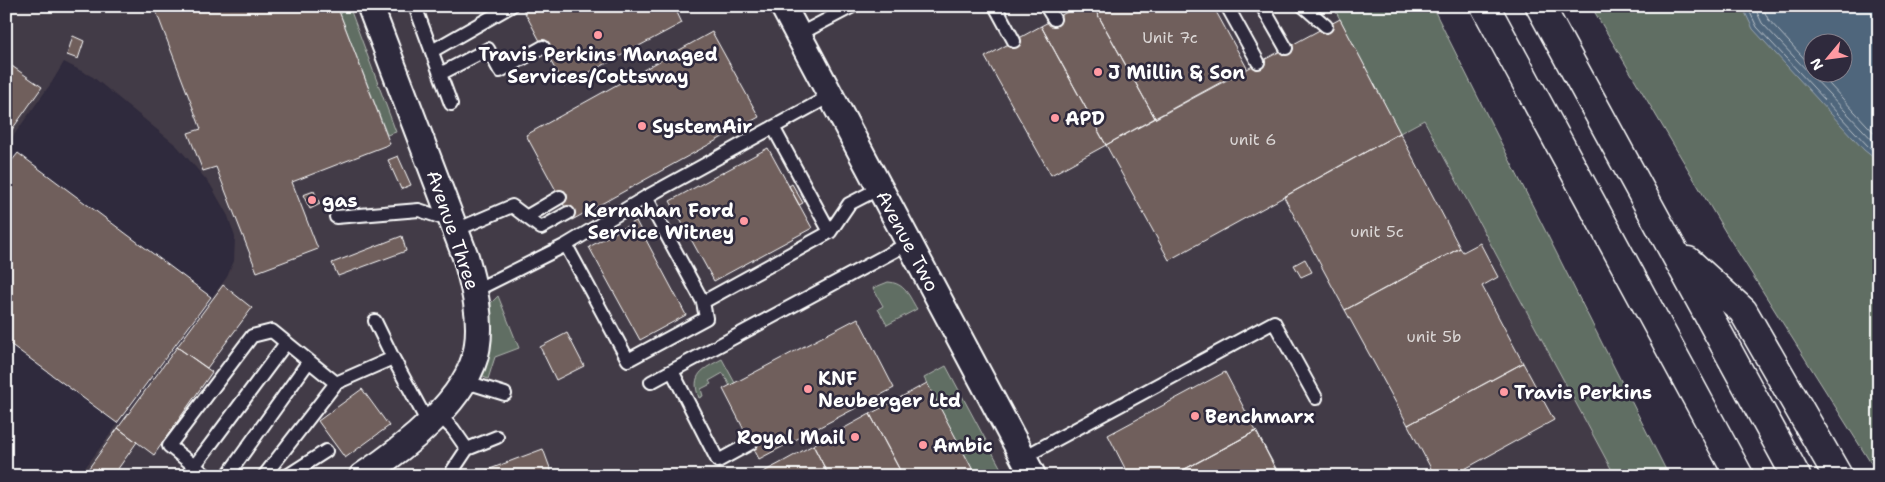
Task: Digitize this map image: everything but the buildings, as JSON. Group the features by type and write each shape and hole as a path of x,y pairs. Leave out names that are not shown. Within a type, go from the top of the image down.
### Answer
{"highway":[{"path":"1485,6 1739,476"},
{"path":"1540,6 1796,476"},
{"path":"1672,246 1743,310 1838,476"}],"street":[{"name":"Avenue Three","path":"370,6 466,258 474,291 478,323 477,350 471,368 463,382 433,418 377,471"},
{"name":"Avenue Two","path":"783,6 1029,466"}],"lane":[{"path":"415,6 451,104"},
{"path":"432,51 511,6"},
{"path":"798,35 854,6"},
{"path":"995,6 1014,41"},
{"path":"1046,6 1054,19"},
{"path":"1227,6 1258,62"},
{"path":"1262,6 1286,48"},
{"path":"1303,6 1326,26"},
{"path":"440,74 488,49 500,71 544,47"},
{"path":"474,291 566,245 646,197 830,96"},
{"path":"773,127 830,232"},
{"path":"703,302 830,232 850,204 880,188"},
{"path":"526,217 560,197"},
{"path":"566,245 628,360 706,318 703,302 646,197"},
{"path":"336,217 419,210 454,226 512,206 540,228 568,213"},
{"path":"651,382 909,243"},
{"path":"375,321 393,358 433,418 453,429 467,449"},
{"path":"1029,466 1274,322 1316,398"},
{"path":"207,476 191,471 169,446 252,336 272,331 336,383"},
{"path":"191,471 286,343"},
{"path":"270,473 336,383 393,358"},
{"path":"227,476 308,361"},
{"path":"672,371 718,461 751,443"},
{"path":"463,382 505,394"},
{"path":"453,470 467,449 497,437"},
{"path":"286,476 326,451"}],"shaded area":[{"path":"6,6 1333,6 1400,133 1423,120 1615,476 79,476 227,277 234,261 235,237 228,216 210,184 177,146 93,77 64,62 6,146"}],"green space":[{"path":"337,6 349,6 396,132 387,135"},
{"path":"1333,6 1432,6 1669,476 1615,476 1424,120 1400,133"},
{"path":"1591,6 1879,6 1879,476 1726,233"},
{"path":"888,282 903,288 917,309 887,325 878,309 883,306 873,288"},
{"path":"498,296 519,348 495,357 488,379 481,376 490,349 491,303"},
{"path":"722,359 735,383 730,386 723,373 709,381 711,384 701,389 703,396 699,398 697,378 704,369"},
{"path":"946,366 1005,476 976,476 924,378"}],"water":[{"path":"1742,6 1879,6 1879,162 1864,150 1753,29"}],"place":[{"name":"Travis Perkins Managed Services/Cottsway","path":"598,35"},
{"name":"J Millin & Son","path":"1098,72"},
{"name":"APD","path":"1055,118"},
{"name":"SystemAir","path":"642,126"},
{"name":"gas","path":"312,200"},
{"name":"Kernahan Ford Service Witney","path":"744,221"},
{"name":"KNF Neuberger Ltd","path":"808,389"},
{"name":"Travis Perkins","path":"1504,392"},
{"name":"Benchmarx","path":"1195,416"},
{"name":"Royal Mail","path":"855,437"},
{"name":"Ambic","path":"923,445"}]}
